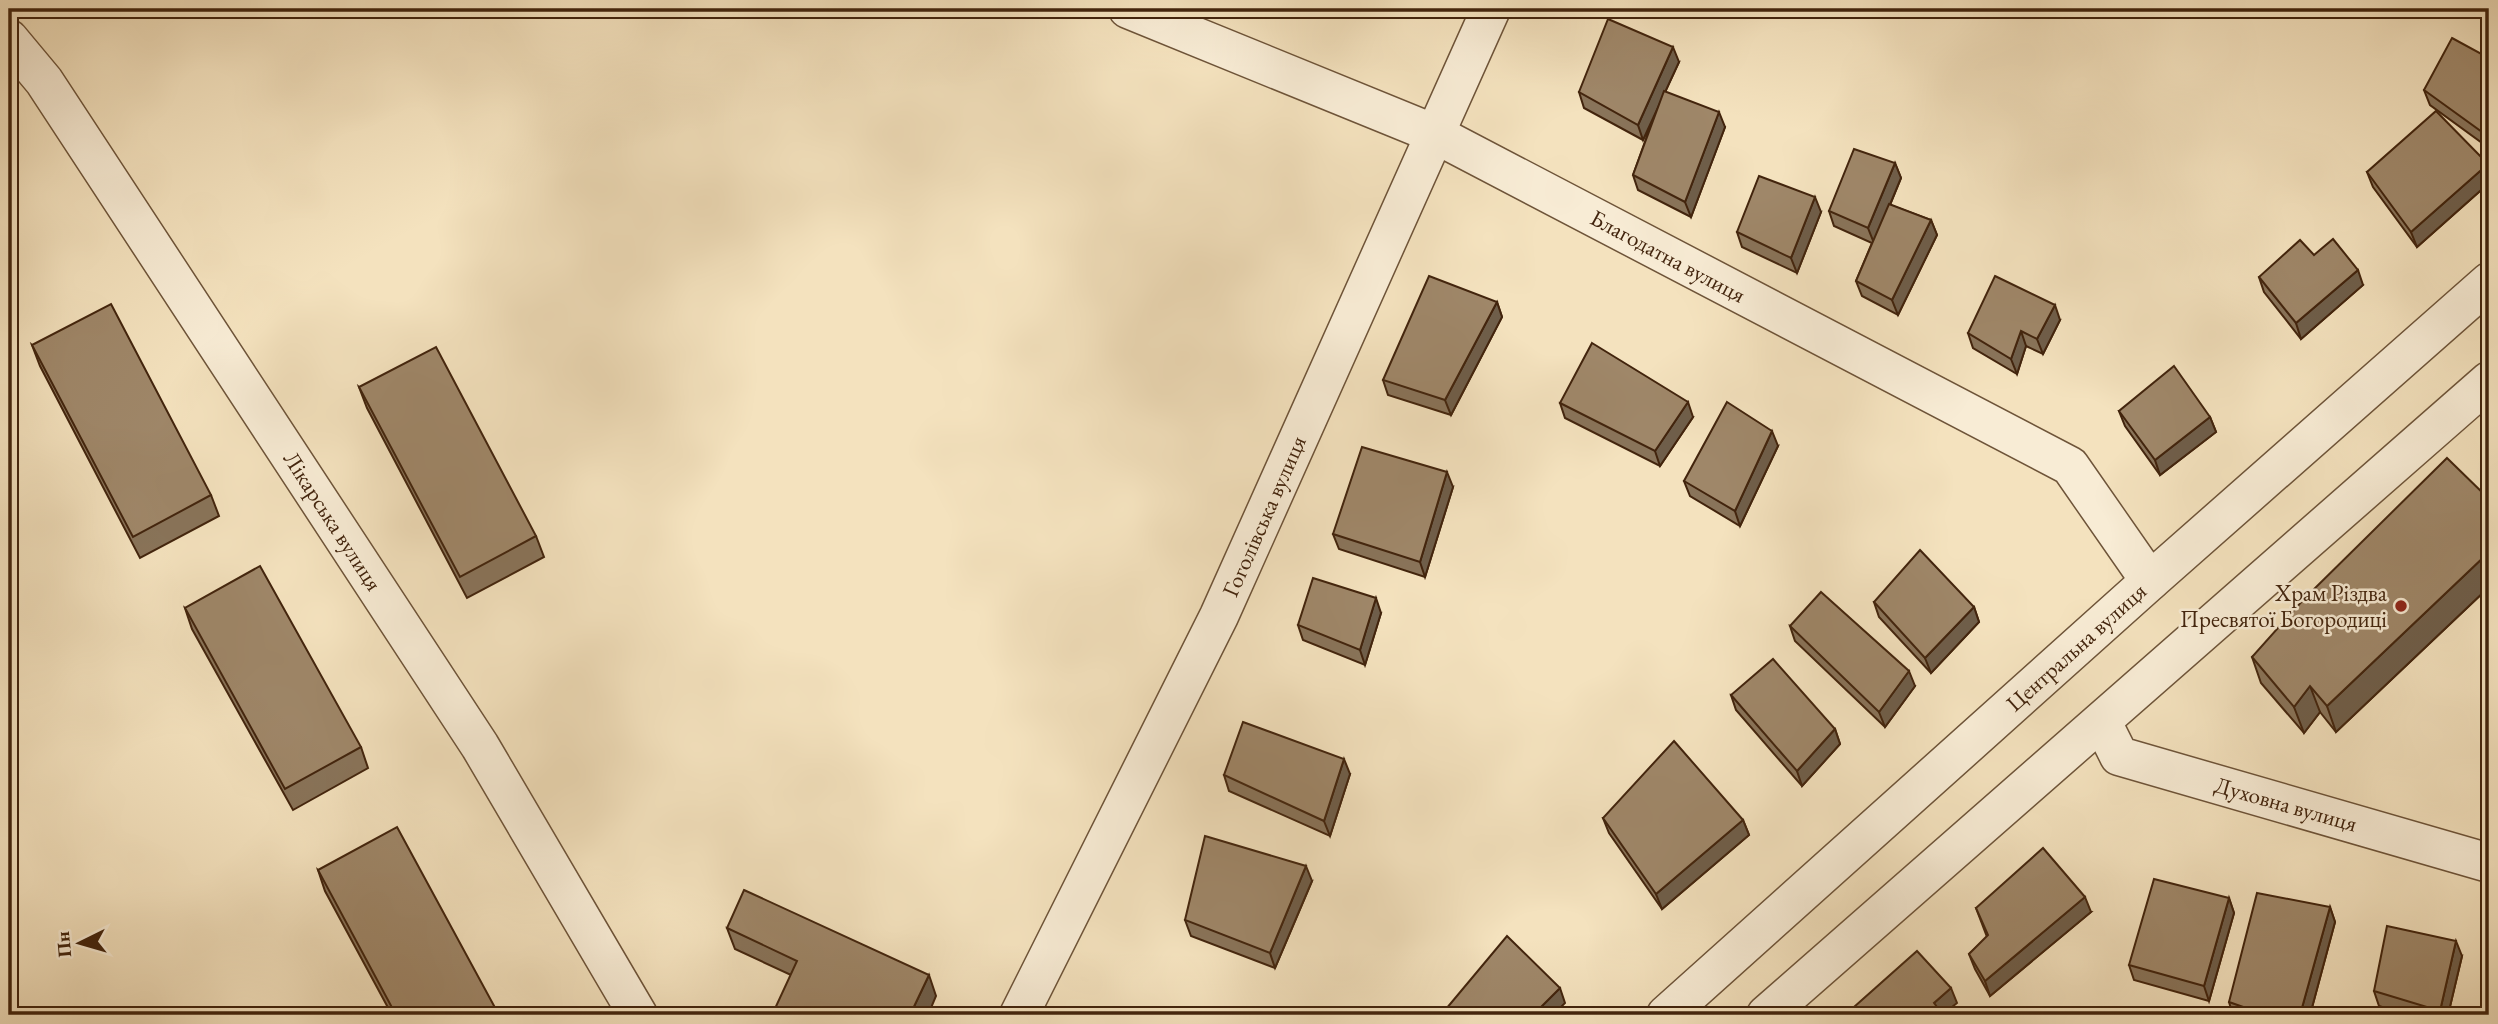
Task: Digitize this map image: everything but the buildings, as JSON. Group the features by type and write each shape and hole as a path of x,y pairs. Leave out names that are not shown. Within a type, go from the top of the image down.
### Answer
{"street":[{"name":"Благодатна вулиця","path":"1128,9 1435,134 2070,466 2150,581"},
{"name":"Гоголівська вулиця","path":"1019,1015 1219,616 1491,9"},
{"name":"Лікарська вулиця","path":"9,39 44,81 480,746 638,1015"},
{"name":"Центральна вулиця","path":"1666,1015 2150,581 2489,282"},
{"path":"1766,1015 2489,381"},
{"name":"Духовна вулиця","path":"2102,722 2119,756 2489,863"}],"place":[{"name":"Храм Різдва Пресвятої Богородиці","path":"2401,606"}]}
